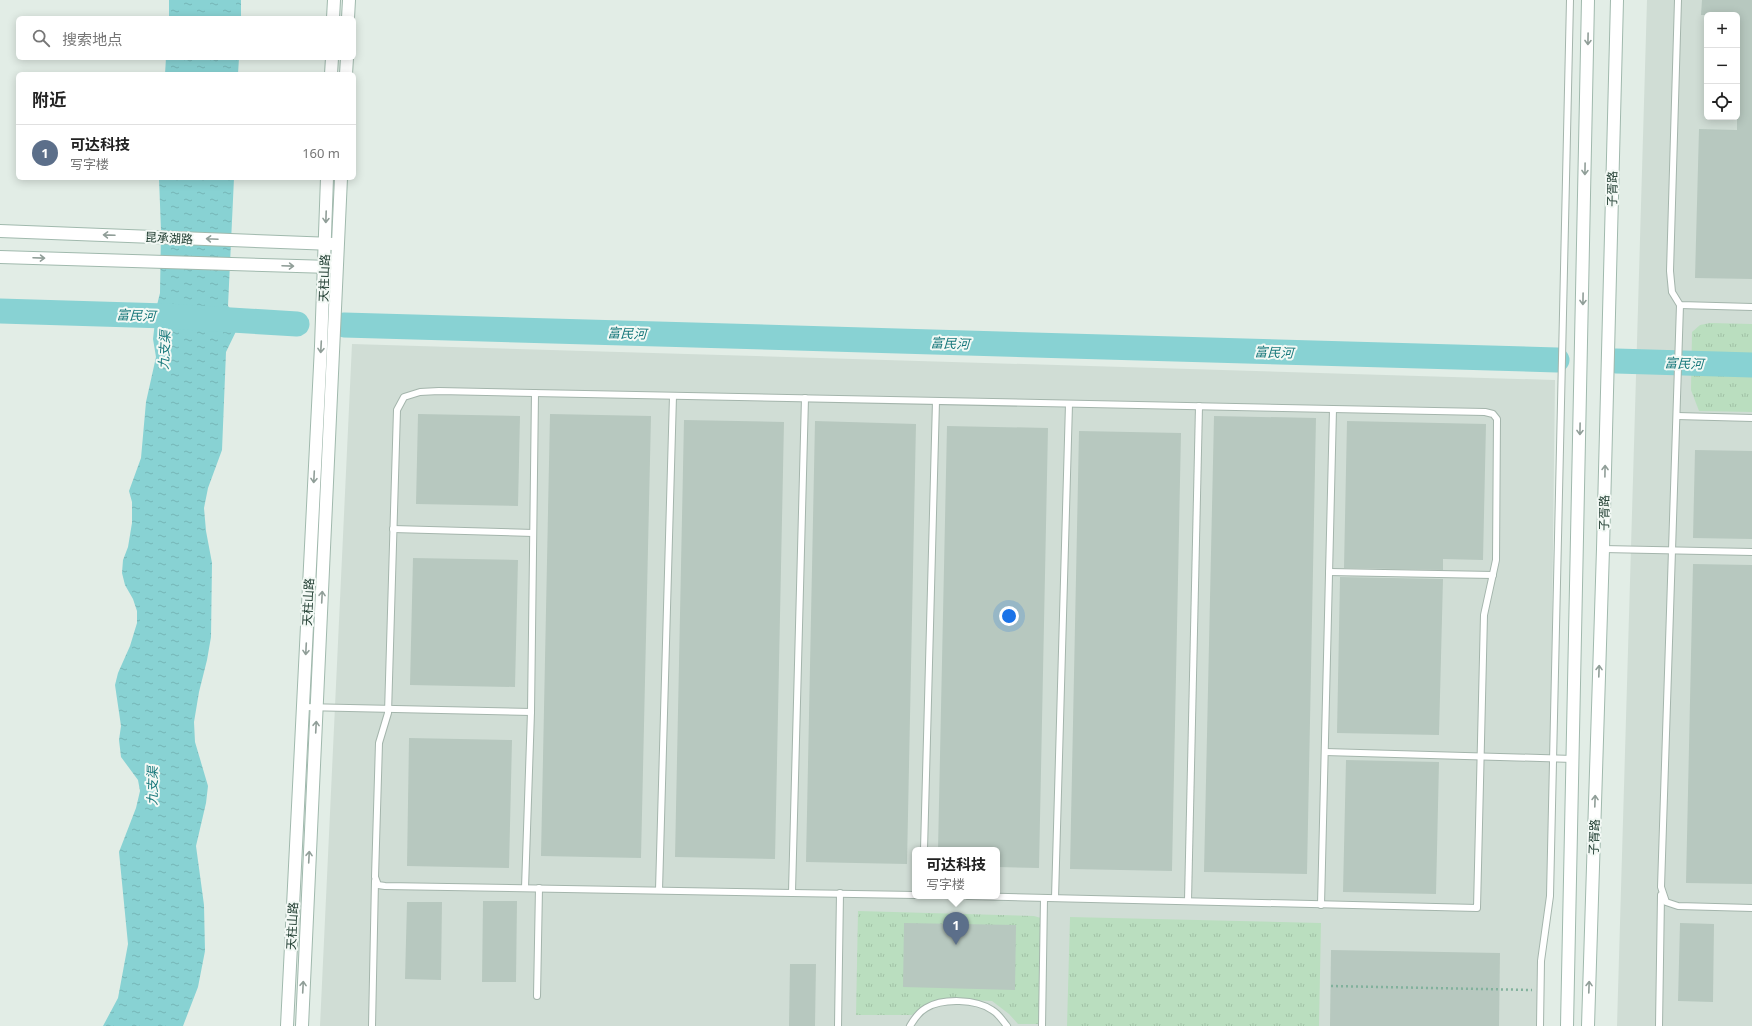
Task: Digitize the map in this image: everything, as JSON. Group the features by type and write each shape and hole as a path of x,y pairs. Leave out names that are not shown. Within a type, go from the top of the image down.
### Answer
{"street":[{"path":"334,0 334,16"},
{"path":"348,16 349,0"},
{"name":"子胥路","path":"1567,1026 1588,0"},
{"name":"子胥路","path":"1588,1026 1603,549 1617,0"},
{"path":"331,72 332,60"},
{"path":"346,60 346,72"},
{"name":"天柱山路","path":"288,1026 327,180"},
{"name":"天柱山路","path":"302,1026 341,180"},
{"name":"昆承湖路","path":"0,231 338,244"},
{"name":"昆承湖路","path":"0,257 324,268 337,267"}],"lane":[{"path":"1540,1026 1542,961 1550,896 1570,0"},
{"path":"1659,1026 1661,887 1672,550 1679,393 1680,305 1672,292 1670,271 1678,0"},
{"path":"1680,305 1752,307"},
{"path":"372,1026 380,742 388,709 397,410 404,397 420,392 439,391 1485,412 1493,414 1497,419 1496,560 1484,615 1477,908 1000,897"},
{"path":"525,888 531,712 535,393"},
{"path":"658,890 673,396"},
{"path":"792,892 805,398"},
{"path":"924,847 936,401"},
{"path":"1055,898 1069,404"},
{"path":"1188,901 1199,406"},
{"path":"1321,904 1332,409"},
{"path":"1677,416 1752,418"},
{"path":"393,529 534,533"},
{"path":"1603,549 1752,552"},
{"path":"1329,572 1493,575"},
{"path":"303,707 531,712"},
{"path":"1325,752 1573,759"},
{"path":"375,877 378,885 385,886 912,895"},
{"path":"1661,887 1666,902 1678,906 1752,908"},
{"path":"537,996 539,888"},
{"path":"838,1026 840,893"},
{"path":"1042,1026 1044,898"},
{"path":"910,1026 916,1016 926,1008 937,1004 951,1002 978,1003 992,1009 1000,1016 1006,1026"}],"path":[{"path":"1331,986 1541,990"}],"shaded area":[{"path":"1647,0 1752,0 1752,1026 1617,1026"},
{"path":"352,344 1555,380 1549,883 1539,968 1536,1026 320,1026"}],"green space":[{"path":"1710,323 1752,324 1752,412 1699,411 1691,390 1692,332 1700,325"},
{"path":"858,911 1034,916 1041,918 1039,1024 1018,1024 1009,1014 992,1001 943,999 926,1005 912,1015 856,1015"},
{"path":"1070,917 1321,923 1319,1026 1067,1026"}],"water":[{"path":"169,0 241,0 241,16 169,16"},
{"path":"166,60 239,60 238,72 165,72"},
{"name":"九支渠","path":"159,180 234,180 228,306 241,321 226,352 222,450 208,488 204,508 206,531 212,563 211,637 194,722 195,742 208,786 206,803 196,846 204,905 205,951 198,987 183,1026 103,1026 118,998 128,944 119,852 136,808 140,791 138,780 121,757 119,740 121,726 115,685 137,623 137,611 133,599 125,585 122,573 123,560 128,547 132,523 132,502 129,491 141,458 146,402 156,357 153,339 160,293 161,231"}],"building":[{"path":"1702,0 1752,0 1752,279 1695,278 1699,129 1737,130 1737,120 1740,120 1740,12 1704,12 1704,15 1701,15"},
{"path":"418,414 520,416 518,506 416,504"},
{"path":"550,414 651,416 641,858 541,856"},
{"path":"1214,416 1316,418 1307,874 1204,872"},
{"path":"684,420 784,422 775,859 675,857"},
{"path":"815,421 916,424 907,864 806,862"},
{"path":"1347,421 1486,424 1483,560 1443,559 1443,570 1344,568"},
{"path":"947,426 1048,428 1039,868 1000,867 1000,847 938,847"},
{"path":"1079,431 1181,433 1172,871 1070,869"},
{"path":"1695,450 1752,451 1752,539 1693,538"},
{"path":"413,558 518,560 515,687 410,685"},
{"path":"1693,564 1752,565 1752,884 1686,883"},
{"path":"1340,577 1443,579 1439,735 1337,733"},
{"path":"409,738 512,740 509,868 407,866"},
{"path":"1346,760 1439,762 1436,894 1343,892"},
{"path":"483,901 517,901 516,982 482,982"},
{"path":"407,902 442,902 441,980 405,979"},
{"path":"904,923 1016,925 1015,990 903,987"},
{"path":"1680,923 1714,924 1713,1002 1678,1001"},
{"path":"1331,950 1500,953 1499,1026 1330,1026"},
{"path":"790,964 816,964 815,1026 789,1026"}],"waterway":[{"name":"富民河","path":"0,311 166,316 297,324"},
{"name":"富民河","path":"344,325 1557,360"},
{"name":"富民河","path":"1616,361 1752,365"}],"place":[{"name":"可达科技","path":"956,945"}]}
